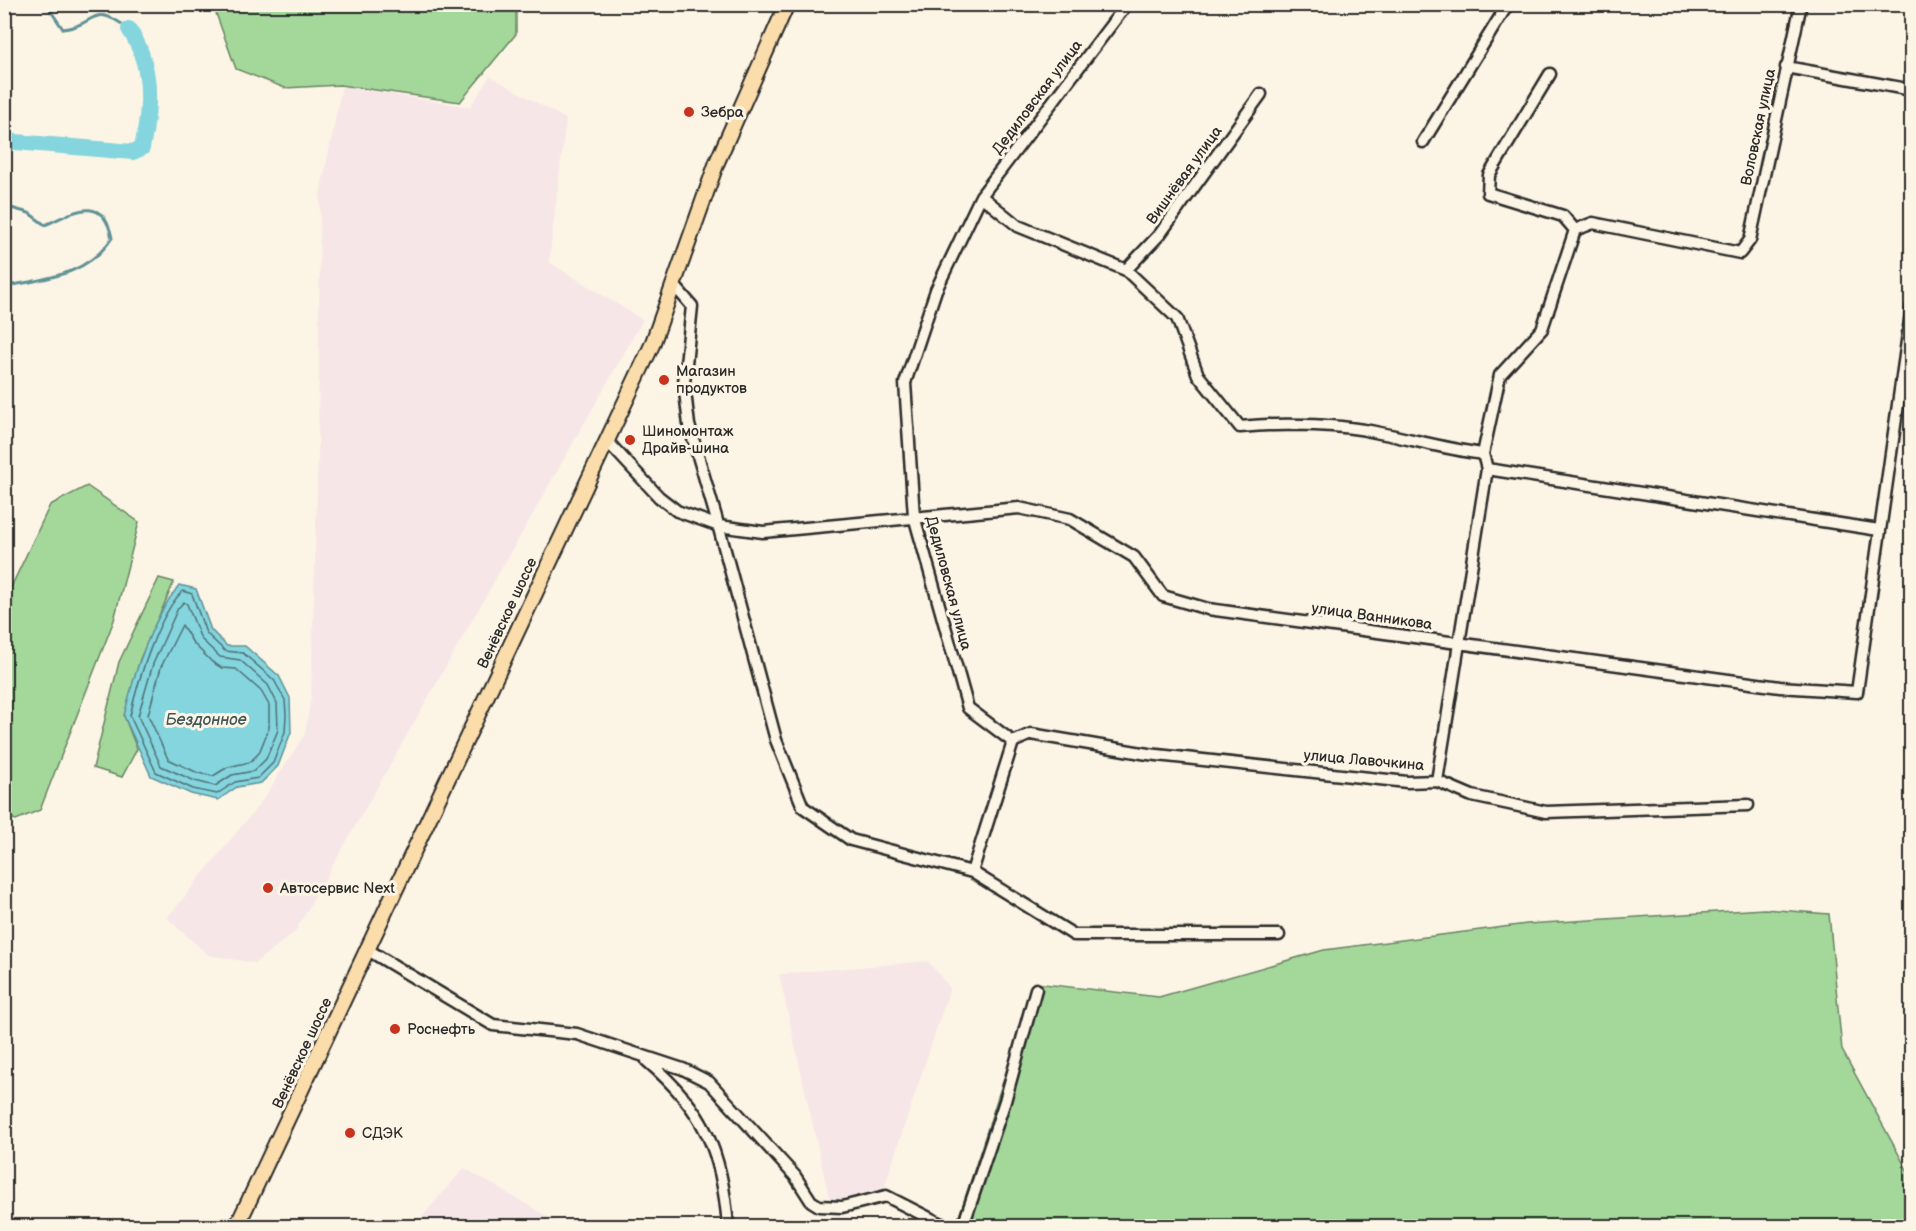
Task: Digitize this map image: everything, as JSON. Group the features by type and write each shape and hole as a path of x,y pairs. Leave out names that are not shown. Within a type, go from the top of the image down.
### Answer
{"main road":[{"path":"775,32 782,4"},
{"name":"Венёвское шоссе","path":"237,1227 652,345 717,162 787,4"}],"street":[{"name":"Дедиловская улица","path":"1013,742 968,708 914,516 905,383 936,290 981,196 1127,4"},
{"path":"1424,142 1508,4"},
{"name":"Воловская улица","path":"1575,230 1593,223 1740,253 1750,240 1801,4"},
{"path":"1786,67 1911,90"},
{"path":"1437,781 1487,469 1483,454 1500,375 1542,329 1575,230 1563,216 1488,193 1489,175 1550,74"},
{"name":"Вишнёвая улица","path":"1126,270 1160,234 1261,94"},
{"path":"981,196 1018,226 1126,270 1177,318 1198,375 1240,427 1267,424 1367,430 1446,449 1483,454"},
{"path":"674,285 692,306 684,383 688,425 719,526 776,740 803,807 852,840 972,872 1074,934 1279,935"},
{"path":"1487,469 1879,531 1911,306"},
{"name":"улица Ванникова","path":"607,441 659,497 677,511 719,526 763,532 914,516 1019,508 1070,519 1134,558 1163,596 1208,609 1780,687 1857,692 1879,531"},
{"name":"улица Лавочкина","path":"1013,742 1031,734 1148,754 1407,782 1437,781 1472,796 1546,812 1748,805"},
{"path":"972,872 1013,742"},
{"path":"368,950 474,1017 493,1025 577,1034 683,1069 709,1082 795,1176 811,1201 819,1206 842,1207 886,1196 945,1227"},
{"path":"963,1227 1005,1101 1036,989"},
{"path":"642,1057 689,1104 708,1132 718,1162 728,1227"}],"shaded area":[{"path":"490,76 566,119 549,262 643,320 295,932 255,963 208,955 167,918 262,801 305,734 311,697 318,451 320,194 342,86 470,107"},
{"path":"928,961 950,988 884,1188 830,1202 779,974"},
{"path":"464,1168 564,1226 414,1226"}],"green space":[{"path":"213,5 516,5 516,34 460,102 340,85 285,88 236,69"},
{"path":"87,486 139,522 114,620 40,810 16,820 5,816 5,600 50,505"},
{"path":"159,578 174,582 140,659 124,716 137,749 122,777 93,768 119,662"},
{"path":"1764,909 1829,914 1842,1050 1911,1177 1911,1226 956,1226 1035,983 1159,997 1324,950 1527,924"}],"water":[{"name":"Бездонное","path":"179,585 196,589 211,630 227,646 245,646 279,676 290,698 291,732 278,766 261,783 237,787 218,800 191,794 151,776 124,716 133,681 152,631"}],"waterway":[{"path":"46,4 63,29 82,24 100,15 107,16 129,29"},
{"path":"4,141 133,152 142,148 147,117 148,86 142,57 129,29"},
{"path":"4,206 29,213 45,225 66,215 86,210 94,211 102,215 108,224 112,238 102,251 78,268 50,278 4,287"}],"place":[{"name":"Зебра","path":"689,112"},
{"name":"Магазин продуктов","path":"664,380"},
{"name":"Шиномонтаж Драйв-шина","path":"630,440"},
{"name":"Автосервис Next","path":"268,888"},
{"name":"Роснефть","path":"395,1029"},
{"name":"СДЭК","path":"350,1133"}]}
